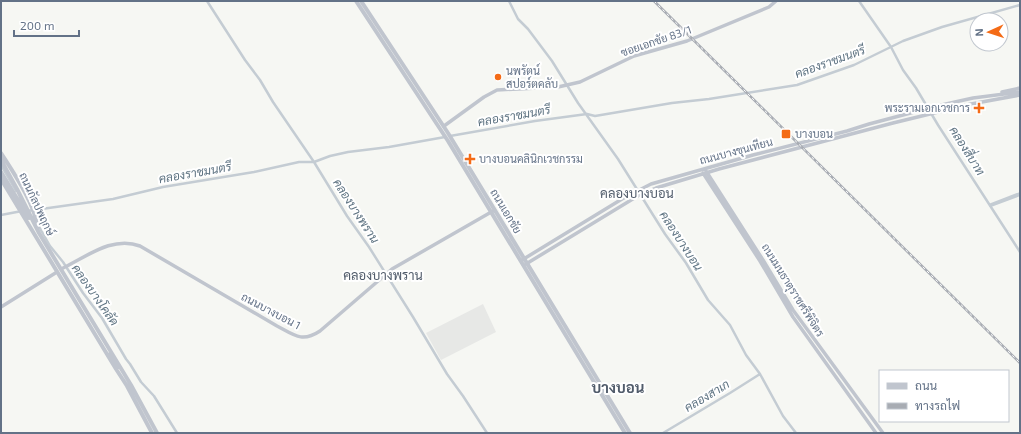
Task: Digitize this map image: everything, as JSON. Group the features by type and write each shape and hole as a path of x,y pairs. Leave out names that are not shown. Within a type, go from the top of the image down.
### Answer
{"main road":[{"name":"ถนนเอกชัย","path":"356,1 444,126 446,134"},
{"name":"ถนนเอกชัย","path":"362,1 399,63 450,140 585,363 630,433"},
{"name":"ซอยเอกชัย 83/1","path":"444,126 484,97 498,90 562,86 585,80 634,56 687,42 769,7 776,1"},
{"path":"987,96 1020,88"},
{"name":"ถนนบางขุนเทียน","path":"567,236 639,189 657,182 703,168 925,109 987,96 1020,92"},
{"name":"ถนนบางขุนเทียน","path":"524,262 641,194 656,188 879,126 998,99 1020,96"},
{"path":"878,122 879,126"},
{"path":"807,141 808,146"},
{"name":"ถนนกัลปพฤกษ์","path":"1,153 15,175 30,204 36,219 39,233 64,268 80,300 91,314 124,367 129,385"},
{"name":"ถนนกัลปพฤกษ์","path":"1,160 39,232 129,385 152,433"},
{"path":"703,168 705,174"},
{"name":"ถนนกัลปพฤกษ์","path":"1,172 31,221 46,251 105,345"},
{"name":"ถนนมนธาตุราชศรีพิจิตร","path":"705,174 792,316 876,433"},
{"name":"ถนนมนธาตุราชศรีพิจิตร","path":"705,174 764,260 793,310 883,433"},
{"name":"ถนนกัลปพฤกษ์","path":"1,180 84,318 129,385 157,433"},
{"name":"ถนนบางบอน 1","path":"64,268 111,244 123,242 135,244 265,319 295,335 304,338 312,336 320,331 386,274 403,262 494,211"},
{"path":"1,307 64,268"},
{"path":"84,318 88,314 91,314"},
{"name":"ถนนเอกชัย","path":"592,373 625,433"}],"shaded area":[{"path":"483,304 496,332 441,360 426,333"}],"waterway":[{"name":"คลองบางพราน","path":"207,1 314,162 347,216 369,247 413,317 447,374 487,433"},
{"name":"คลองบางบอน","path":"509,1 518,19 528,29 552,61 578,103 618,159 665,234 686,263 708,300 730,325 746,355 760,374 783,416 796,433"},
{"name":"คลองสี่บาท","path":"859,1 891,47 903,70 916,88 938,125 1020,252"},
{"name":"คลองราชมนตรี","path":"450,136 535,121 587,114 595,116 797,85 854,65 903,41 942,27 1020,5"},
{"name":"คลองราชมนตรี","path":"27,211 113,199 163,187 254,172 299,162 314,162 330,156 348,152 389,147 445,137"},
{"name":"คลองบางโคลัด","path":"1,165 16,191"},
{"path":"991,205 1020,194"},
{"name":"คลองราชมนตรี","path":"1,215 22,211"},
{"name":"คลองบางโคลัด","path":"38,225 50,246 102,318 126,359 141,382 154,396 177,433"},
{"name":"คลองสาเก","path":"663,433 760,374"}],"railway":[{"path":"654,1 1020,363"}],"place":[{"name":"นพรัตน์ สปอร์ตคลับ","path":"498,77"},
{"name":"พระรามเอกเวชการ","path":"979,108"},
{"name":"บางบอน","path":"786,134"},
{"name":"บางบอนคลินิกเวชกรรม","path":"470,159"}],"district":[{"name":"คลองบางบอน","path":"637,193"},
{"name":"คลองบางพราน","path":"383,275"},
{"name":"บางบอน","path":"618,388"}]}
